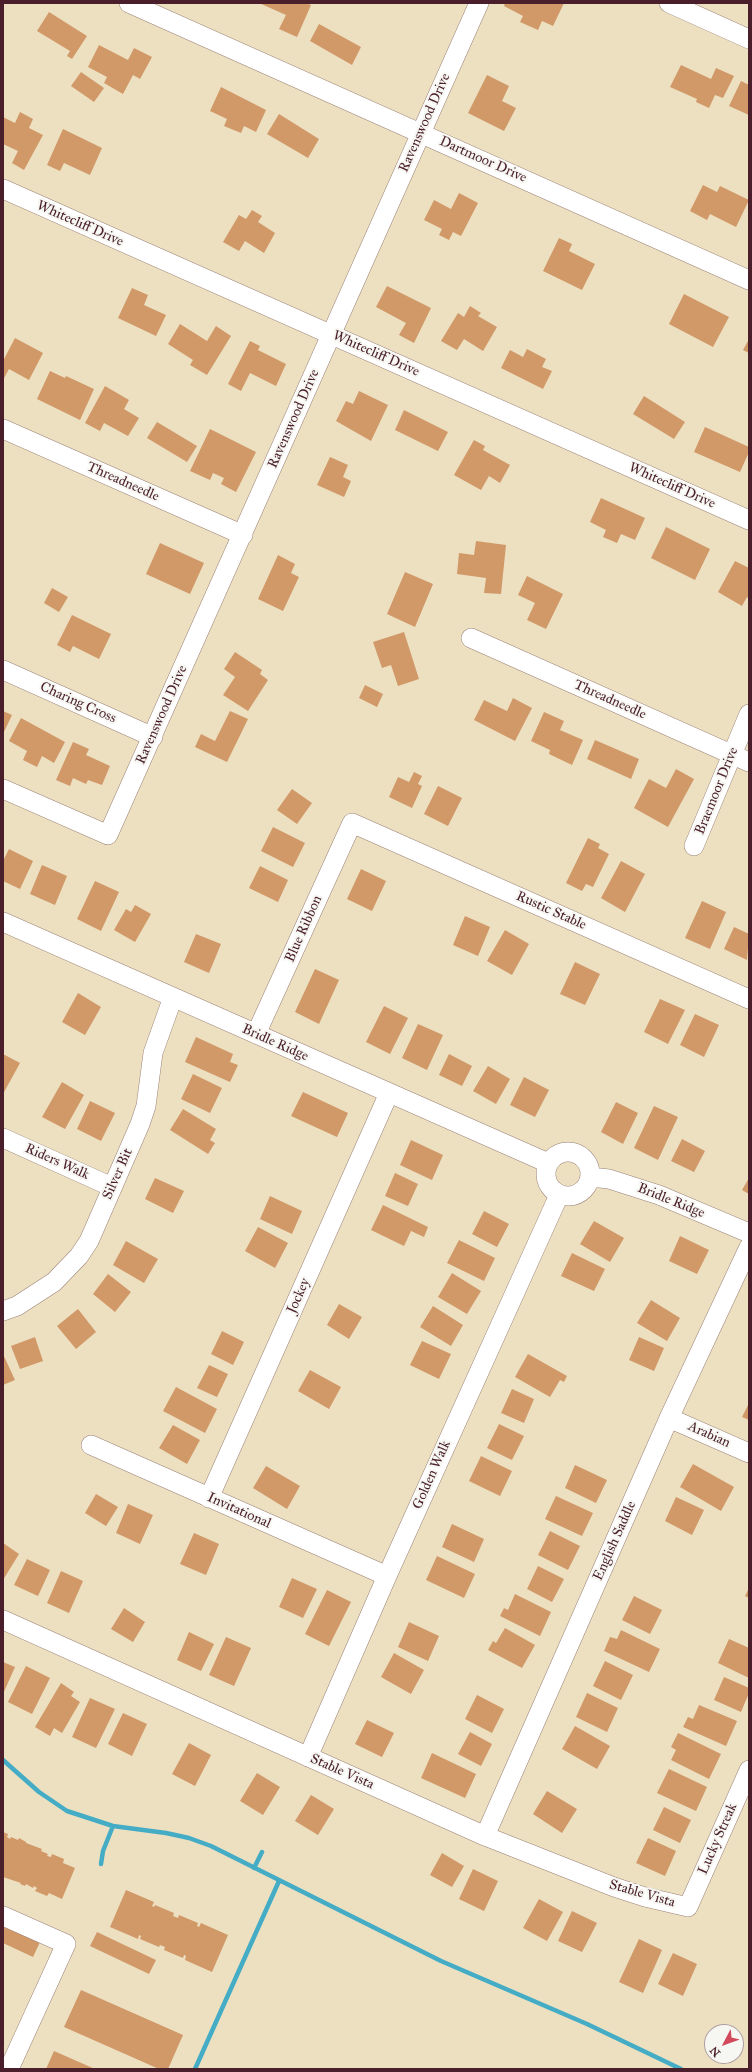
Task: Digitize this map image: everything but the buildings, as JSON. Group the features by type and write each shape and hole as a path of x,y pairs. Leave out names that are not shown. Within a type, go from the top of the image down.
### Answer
{"street":[{"name":"Dartmoor Drive","path":"129,3 421,132 749,280"},
{"name":"Ravenswood Drive","path":"3,789 108,835 479,3"},
{"path":"669,3 749,39"},
{"name":"Whitecliff Drive","path":"3,189 749,520"},
{"name":"Threadneedle","path":"3,428 243,535"},
{"name":"Threadneedle","path":"471,638 749,762"},
{"name":"Charing Cross","path":"3,670 153,737"},
{"name":"Braemoor Drive","path":"694,846 749,714"},
{"name":"Rustic Stable","path":"352,823 749,999"},
{"name":"Blue Ribbon","path":"256,1034 352,823"},
{"name":"Bridle Ridge","path":"3,922 548,1163"},
{"name":"Silver Bit","path":"3,1311 17,1306 54,1282 76,1260 89,1241 140,1124 146,1106 153,1053 173,997"},
{"name":"Jockey","path":"209,1498 389,1093"},
{"name":"Riders Walk","path":"3,1138 112,1187"},
{"path":"574,1153 586,1162 590,1177 587,1185 575,1195 559,1195 551,1190 546,1182 545,1172 548,1163 559,1154 574,1153"},
{"name":"Bridle Ridge","path":"590,1177 616,1181 659,1194 749,1233"},
{"name":"Golden Walk","path":"308,1757 387,1576 559,1195"},
{"name":"English Saddle","path":"485,1836 669,1418 749,1247"},
{"name":"Arabian","path":"669,1418 749,1453"},
{"name":"Invitational","path":"91,1445 387,1576"},
{"name":"Stable Vista","path":"3,1620 485,1836 614,1887 645,1897 688,1907"},
{"name":"Lucky Streak","path":"688,1907 749,1770"},
{"path":"3,1916 66,1944 9,2069"}],"waterway":[{"path":"3,1760 39,1792 67,1811 113,1826 166,1833 189,1838 211,1846 441,1961 587,2024 681,2069"},
{"path":"101,1864 103,1851 113,1826"},
{"path":"254,1868 262,1852"},
{"path":"195,2069 279,1881"}]}
